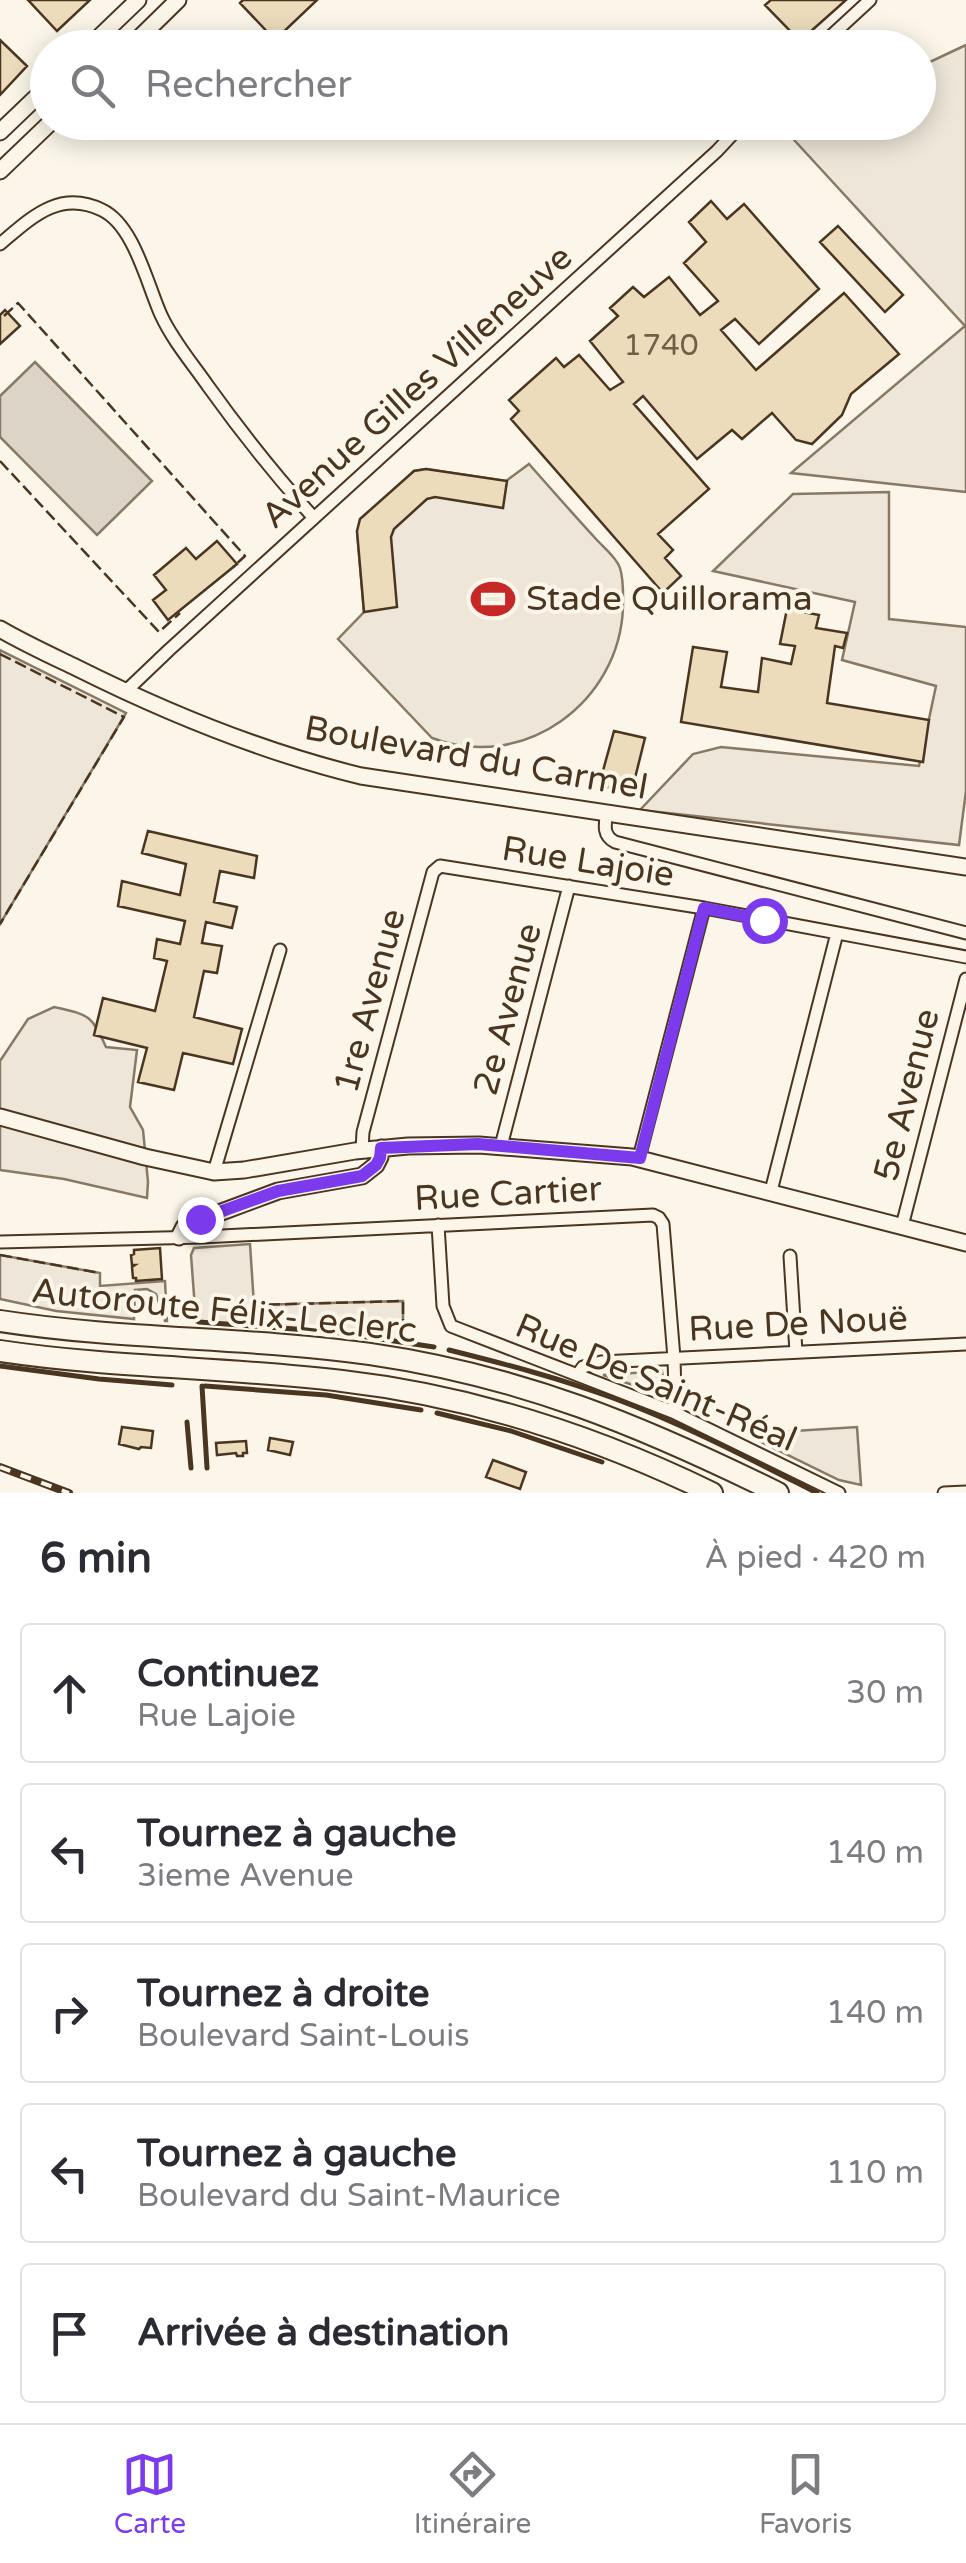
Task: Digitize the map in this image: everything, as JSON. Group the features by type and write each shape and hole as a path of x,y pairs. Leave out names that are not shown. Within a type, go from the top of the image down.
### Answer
{"highway":[{"name":"Autoroute Félix-Leclerc","path":"0,1321 64,1330 366,1354 500,1380 631,1424 778,1493"},
{"name":"Autoroute Félix-Leclerc","path":"0,1351 342,1381 426,1394 477,1405 590,1440 712,1493"}],"street":[{"path":"107,30 138,0"},
{"path":"147,30 178,0"},
{"path":"838,30 870,0"},
{"path":"0,132 30,103"},
{"path":"0,171 32,140"},
{"name":"Avenue Gilles Villeneuve","path":"125,692 726,140"},
{"path":"0,244 61,202 80,203 114,217 126,233 172,335 243,435 314,518"},
{"name":"Boulevard du Carmel","path":"0,629 125,692 260,747 361,776 966,867"},
{"path":"606,812 606,832 615,842 966,933"},
{"name":"Rue Lajoie","path":"437,867 704,908 966,957"},
{"name":"1re Avenue","path":"362,1150 375,1087 437,867"},
{"name":"2e Avenue","path":"501,1146 569,886"},
{"path":"640,1158 704,908"},
{"path":"771,1191 837,933"},
{"path":"214,1172 280,950"},
{"name":"5e Avenue","path":"902,1226 966,979"},
{"path":"0,1116 214,1172 362,1150 459,1144 640,1158 966,1243"},
{"path":"179,1237 192,1222 259,1197 365,1175 378,1162 381,1148"},
{"name":"Rue Cartier","path":"0,1242 652,1214 663,1224 674,1358"},
{"name":"Rue De Saint-Réal","path":"438,1225 443,1306 452,1326 672,1412 839,1493"},
{"path":"790,1256 796,1352"},
{"name":"Rue De Nouë","path":"578,1374 593,1363 966,1344"},
{"path":"672,1412 674,1358"},
{"path":"944,1493 966,1492"}],"shaded area":[{"path":"966,45 966,492 791,473 965,326 794,140 936,140 936,59"},
{"path":"35,362 152,481 97,535 0,437 0,396"},
{"name":"Stade Quillorama","path":"529,464 618,564 623,607 618,641 605,672 586,699 561,721 532,737 500,746 466,746 432,738 338,639 364,612 357,531 414,471 426,469 506,481"},
{"path":"889,492 889,619 966,627 966,791 959,845 640,810 693,754 721,747 919,766 936,686 842,660 855,602 713,571 793,494"},
{"path":"0,650 126,713 0,924"},
{"path":"54,1007 88,1018 106,1047 137,1050 130,1107 143,1130 147,1198 64,1179 0,1170 0,1061 28,1019"},
{"path":"250,1244 254,1305 403,1301 403,1341 196,1322 191,1255 194,1248"},
{"path":"0,1255 100,1273 100,1286 165,1281 167,1321 156,1294 147,1289 135,1290 134,1319 56,1311 0,1299"},
{"path":"662,1371 664,1390 660,1394 603,1375"},
{"path":"857,1427 861,1485 839,1480 753,1438 762,1433"}],"building":[{"path":"28,0 90,0 58,30"},
{"path":"317,0 286,30 266,30 240,3"},
{"path":"771,0 846,0 812,30 789,30 765,5"},
{"path":"0,40 27,66 0,95"},
{"path":"711,201 727,219 744,204 819,289 759,344 735,319 721,330 756,370 844,293 899,354 851,394 842,415 812,444 796,440 772,413 742,439 732,430 697,459 643,396 634,404 709,489 658,534 673,550 665,558 681,576 663,593 511,419 519,411 509,400 556,358 564,367 579,355 610,390 623,382 590,341 618,316 610,308 633,287 644,297 669,277 700,315 718,301 684,263 706,242 689,222"},
{"path":"838,226 903,295 885,312 820,242"},
{"path":"5,310 20,326 0,344 0,315"},
{"path":"426,469 507,481 503,508 427,499 394,529 391,537 397,607 364,612 357,531 360,519 414,471"},
{"path":"217,541 237,564 168,620 153,600 166,590 154,575 186,548 196,559"},
{"path":"787,609 819,615 816,628 847,633 843,648 835,646 827,703 929,720 923,762 681,722 693,647 727,652 721,687 758,692 762,658 791,664 795,646 780,644"},
{"path":"614,731 645,738 631,794 599,785"},
{"path":"148,831 257,856 254,878 220,871 214,902 237,907 232,928 206,922 202,943 222,946 217,973 204,971 194,1017 242,1029 233,1064 183,1053 174,1090 138,1082 147,1048 94,1035 103,998 155,1011 167,961 154,958 157,939 180,944 185,921 118,906 122,881 180,895 186,864 142,853"},
{"path":"160,1248 162,1279 136,1281 131,1255 134,1250"},
{"path":"122,1427 153,1431 151,1448 119,1444"},
{"path":"270,1438 293,1442 290,1455 268,1450"},
{"path":"246,1441 247,1453 243,1456 217,1455 216,1443"},
{"path":"493,1460 526,1472 520,1489 486,1477"}],"railway":[{"path":"0,1467 69,1493"}],"fence":[{"path":"4,316 18,303 245,556 233,567"},
{"path":"0,461 159,632 180,613"},
{"path":"0,654 124,717 0,924"},
{"path":"0,1255 100,1273"},
{"path":"255,1325 254,1305 403,1301 403,1341"}],"wall":[{"path":"199,1322 334,1332 434,1347"},
{"path":"449,1350 613,1398 691,1431 817,1493"},
{"path":"0,1366 172,1385"},
{"path":"202,1386 207,1468"},
{"path":"205,1386 326,1395 421,1410"},
{"path":"437,1413 511,1431 602,1462"},
{"path":"187,1422 191,1468"}],"place":[{"name":"Stade Quillorama","path":"493,599"}],"route":[{"path":"200,1219 278,1191 362,1176 376,1165 381,1148 478,1144 640,1158 704,908 764,920"}]}
